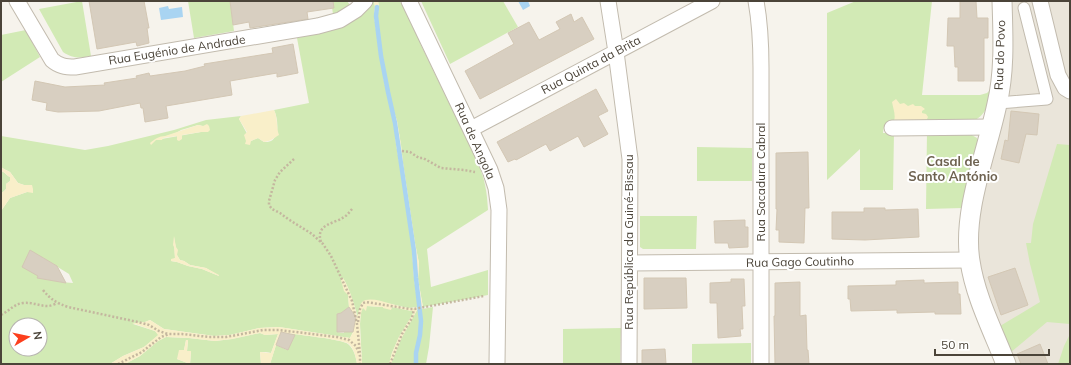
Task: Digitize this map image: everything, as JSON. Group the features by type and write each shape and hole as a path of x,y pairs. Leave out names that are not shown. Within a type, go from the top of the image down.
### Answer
{"street":[{"name":"Rua Eugénio de Andrade","path":"17,1 52,60 58,65 66,67 82,66 318,26 340,20 356,10 365,1"},
{"name":"Rua de Angola","path":"409,1 490,170 496,188 499,210 497,364"},
{"name":"Rua República da Guiné-Bissau","path":"608,1 630,159 629,364"},
{"name":"Rua Quinta da Brita","path":"471,130 712,1"},
{"name":"Rua Sacadura Cabral","path":"756,1 761,42 762,68 761,364"},
{"name":"Rua do Povo","path":"1002,1 1002,77 998,103 975,190 968,239 975,285 1006,364"},
{"path":"1040,1 1058,75 1068,90"},
{"path":"998,103 1047,99 1024,8"},
{"path":"892,128 992,127"},
{"name":"Rua Gago Coutinho","path":"630,263 970,260"}],"path":[{"path":"402,151 410,152 418,158 423,158 441,168 464,170 483,174 492,178"},
{"path":"294,160 280,172 275,180 269,205 272,209 312,234 323,244"},
{"path":"353,208 343,218 324,226 321,230 320,236 352,301 358,324 360,364"},
{"path":"43,290 57,303 68,307 149,325 159,332 209,337 226,337 263,330 279,330 349,340 356,346 360,356"},
{"path":"358,324 360,309 363,303 366,302 414,309 498,294"},
{"path":"1,315 6,313 12,307 21,303 33,302 49,306 57,303"},
{"path":"390,364 402,334 412,318 414,309"},
{"path":"118,364 142,352 161,337 169,334"}],"shaded area":[{"path":"1008,1 1070,1 1070,364 1013,364 982,283 975,237"}],"green space":[{"path":"82,1 91,56 70,56 63,52 39,9"},
{"path":"188,1 230,1 234,31 194,38"},
{"path":"331,1 347,1 350,5 333,14"},
{"path":"374,1 374,16 384,81 394,123 396,144 409,218 418,307 408,308 391,304 363,302 358,318 350,292 343,278 348,294 349,307 337,314 337,332 344,333 344,325 353,332 350,338 279,327 259,328 230,335 214,336 164,329 150,320 133,324 155,331 159,335 144,347 123,356 110,364 1,364 1,211 10,198 27,192 31,185 18,183 10,172 1,167 1,136 85,150 174,130 206,120 241,116 239,119 251,141 258,138 264,142 270,141 274,139 277,131 277,122 274,110 309,103 297,38 310,35","holes":["198,125 203,126 208,132 156,140","174,237 177,255 180,260 190,265 206,268 219,276 202,269 171,261 175,258","43,258 69,274 73,283 60,282 39,264"]},
{"path":"378,1 399,1 403,5 423,41 420,43 478,163 485,186 488,210 427,249 431,287 488,270 488,295 423,307 418,279 419,263 401,145 381,51 377,19 379,7"},
{"path":"421,1 503,1 518,27 450,64"},
{"path":"856,1 932,1 922,95 980,95 987,93 991,89 986,108 982,115 973,121 894,121 886,124 883,133 894,133 893,190 860,190 860,149 827,180 827,13"},
{"path":"26,30 40,57 1,82 1,35"},
{"path":"927,132 970,134 977,138 979,142 963,208 926,209"},
{"path":"1057,144 1070,145 1070,324 1047,322 1010,353 1000,326 1040,302 1026,243 1031,243 1033,224"},
{"path":"697,147 752,148 752,181 697,181"},
{"path":"1,171 10,177 10,181 6,184 6,189 3,192 1,192"},
{"path":"640,216 697,216 696,249 643,249 640,247"},
{"path":"366,306 391,309 392,307 414,312 399,337 389,364 362,364 360,324 361,309"},
{"path":"433,307 426,364 391,364 401,339 417,310"},
{"path":"621,328 620,364 563,364 563,329"},
{"path":"260,333 265,335 278,334 271,353 260,352 261,364 125,364 140,356 158,341 166,337 215,341","holes":["186,340 188,341 187,351 191,352 190,364 177,359 184,350"]},
{"path":"287,333 344,342 352,348 357,364 270,364 276,345 287,350 294,336"},
{"path":"1070,334 1070,364 1058,364 1064,346"},
{"path":"751,343 751,364 692,364 692,344"}],"sand":[{"path":"374,1 378,1 379,7 377,19 381,51 401,145 419,263 418,279 423,308 419,308 417,310 401,339 391,364 389,364 392,353 399,337 414,312 392,307 391,310 383,307 367,306 366,311 363,308 360,319 362,364 357,364 352,348 345,342 287,333 279,336 270,364 261,364 260,352 271,353 278,334 265,335 260,333 215,341 166,337 158,341 140,356 125,364 110,364 123,356 144,347 158,335 155,331 132,323 150,320 164,329 214,336 230,335 259,328 279,327 350,338 353,332 352,312 349,307 348,295 344,291 341,280 343,278 352,297 357,317 362,302 366,300 378,300 411,308 418,307 409,218 396,144 394,123 384,81 374,16"},
{"path":"896,99 900,104 904,103 908,106 913,104 915,106 921,106 925,109 922,113 926,114 928,117 926,121 894,121 895,114 892,102"},
{"path":"274,110 279,135 266,142 258,138 251,141 250,145 245,144 246,141 244,135 247,132 239,119 241,116"},
{"path":"207,124 210,130 208,132 182,135 182,139 179,141 177,140 177,136 156,140 151,145 150,143 159,137 198,125 203,126"},
{"path":"1,167 10,172 18,183 32,185 33,193 27,192 10,198 1,211 1,192 6,189 6,184 10,181 10,177 1,171"},
{"path":"174,236 178,250 177,255 180,260 190,265 206,268 219,276 202,269 171,261 171,259 175,258 173,245"},
{"path":"186,340 188,340 187,351 191,351 190,364 177,359 179,350 184,350"}],"water":[{"path":"518,1 528,1 530,6 523,10"},
{"path":"168,6 169,9 182,7 183,17 161,20 159,8"}],"building":[{"path":"89,1 144,1 149,28 147,28 149,43 137,46 136,42 97,49"},
{"path":"230,1 333,1 334,8 307,12 308,19 250,28 249,22 233,25"},
{"path":"960,1 976,1 977,18 988,18 988,38 984,38 984,81 958,81 958,67 955,67 954,46 947,46 948,18 960,18"},
{"path":"571,14 574,22 582,17 594,39 480,99 465,71 514,44 508,33 529,22 539,40 560,29 556,22"},
{"path":"293,44 298,73 277,77 277,73 230,81 232,95 166,106 168,118 145,122 143,108 141,108 140,103 99,111 58,112 46,110 47,103 32,100 35,81 65,87 105,85 104,83 137,78 136,76 149,73 150,76 185,71 205,66 204,64 273,53 272,48"},
{"path":"596,89 608,111 598,116 608,134 584,147 578,136 550,151 546,144 516,160 515,159 508,162 497,142"},
{"path":"1011,111 1039,114 1037,135 1026,134 1019,163 1001,159 1005,140 1008,141"},
{"path":"808,152 809,208 805,208 804,243 779,242 779,230 776,230 776,153"},
{"path":"864,208 885,208 885,210 918,209 919,237 865,240 832,239 832,212 864,212"},
{"path":"745,220 745,227 748,227 748,247 729,248 728,243 715,243 714,221"},
{"path":"30,250 57,266 66,283 37,278 38,276 22,267"},
{"path":"1015,268 1028,305 1001,315 988,277"},
{"path":"644,278 686,278 687,308 644,309"},
{"path":"731,279 744,279 745,306 742,306 743,329 740,329 741,336 718,338 717,303 710,303 710,283 731,282"},
{"path":"924,280 924,283 958,282 961,314 935,314 935,312 897,313 897,310 851,311 850,299 848,299 848,286 896,285 896,281"},
{"path":"800,282 800,316 806,315 809,364 775,364 775,283"},
{"path":"349,307 356,317 353,332 337,332 337,314"},
{"path":"281,332 295,335 288,350 276,345"},
{"path":"1040,344 1048,364 1021,364 1017,354"},
{"path":"665,349 666,364 642,364 642,350"}],"waterway":[{"path":"377,7 376,16 381,56 395,123 414,251 421,321 416,353 416,364"}],"district":[{"name":"Casal de Santo António","path":"953,168"}]}
